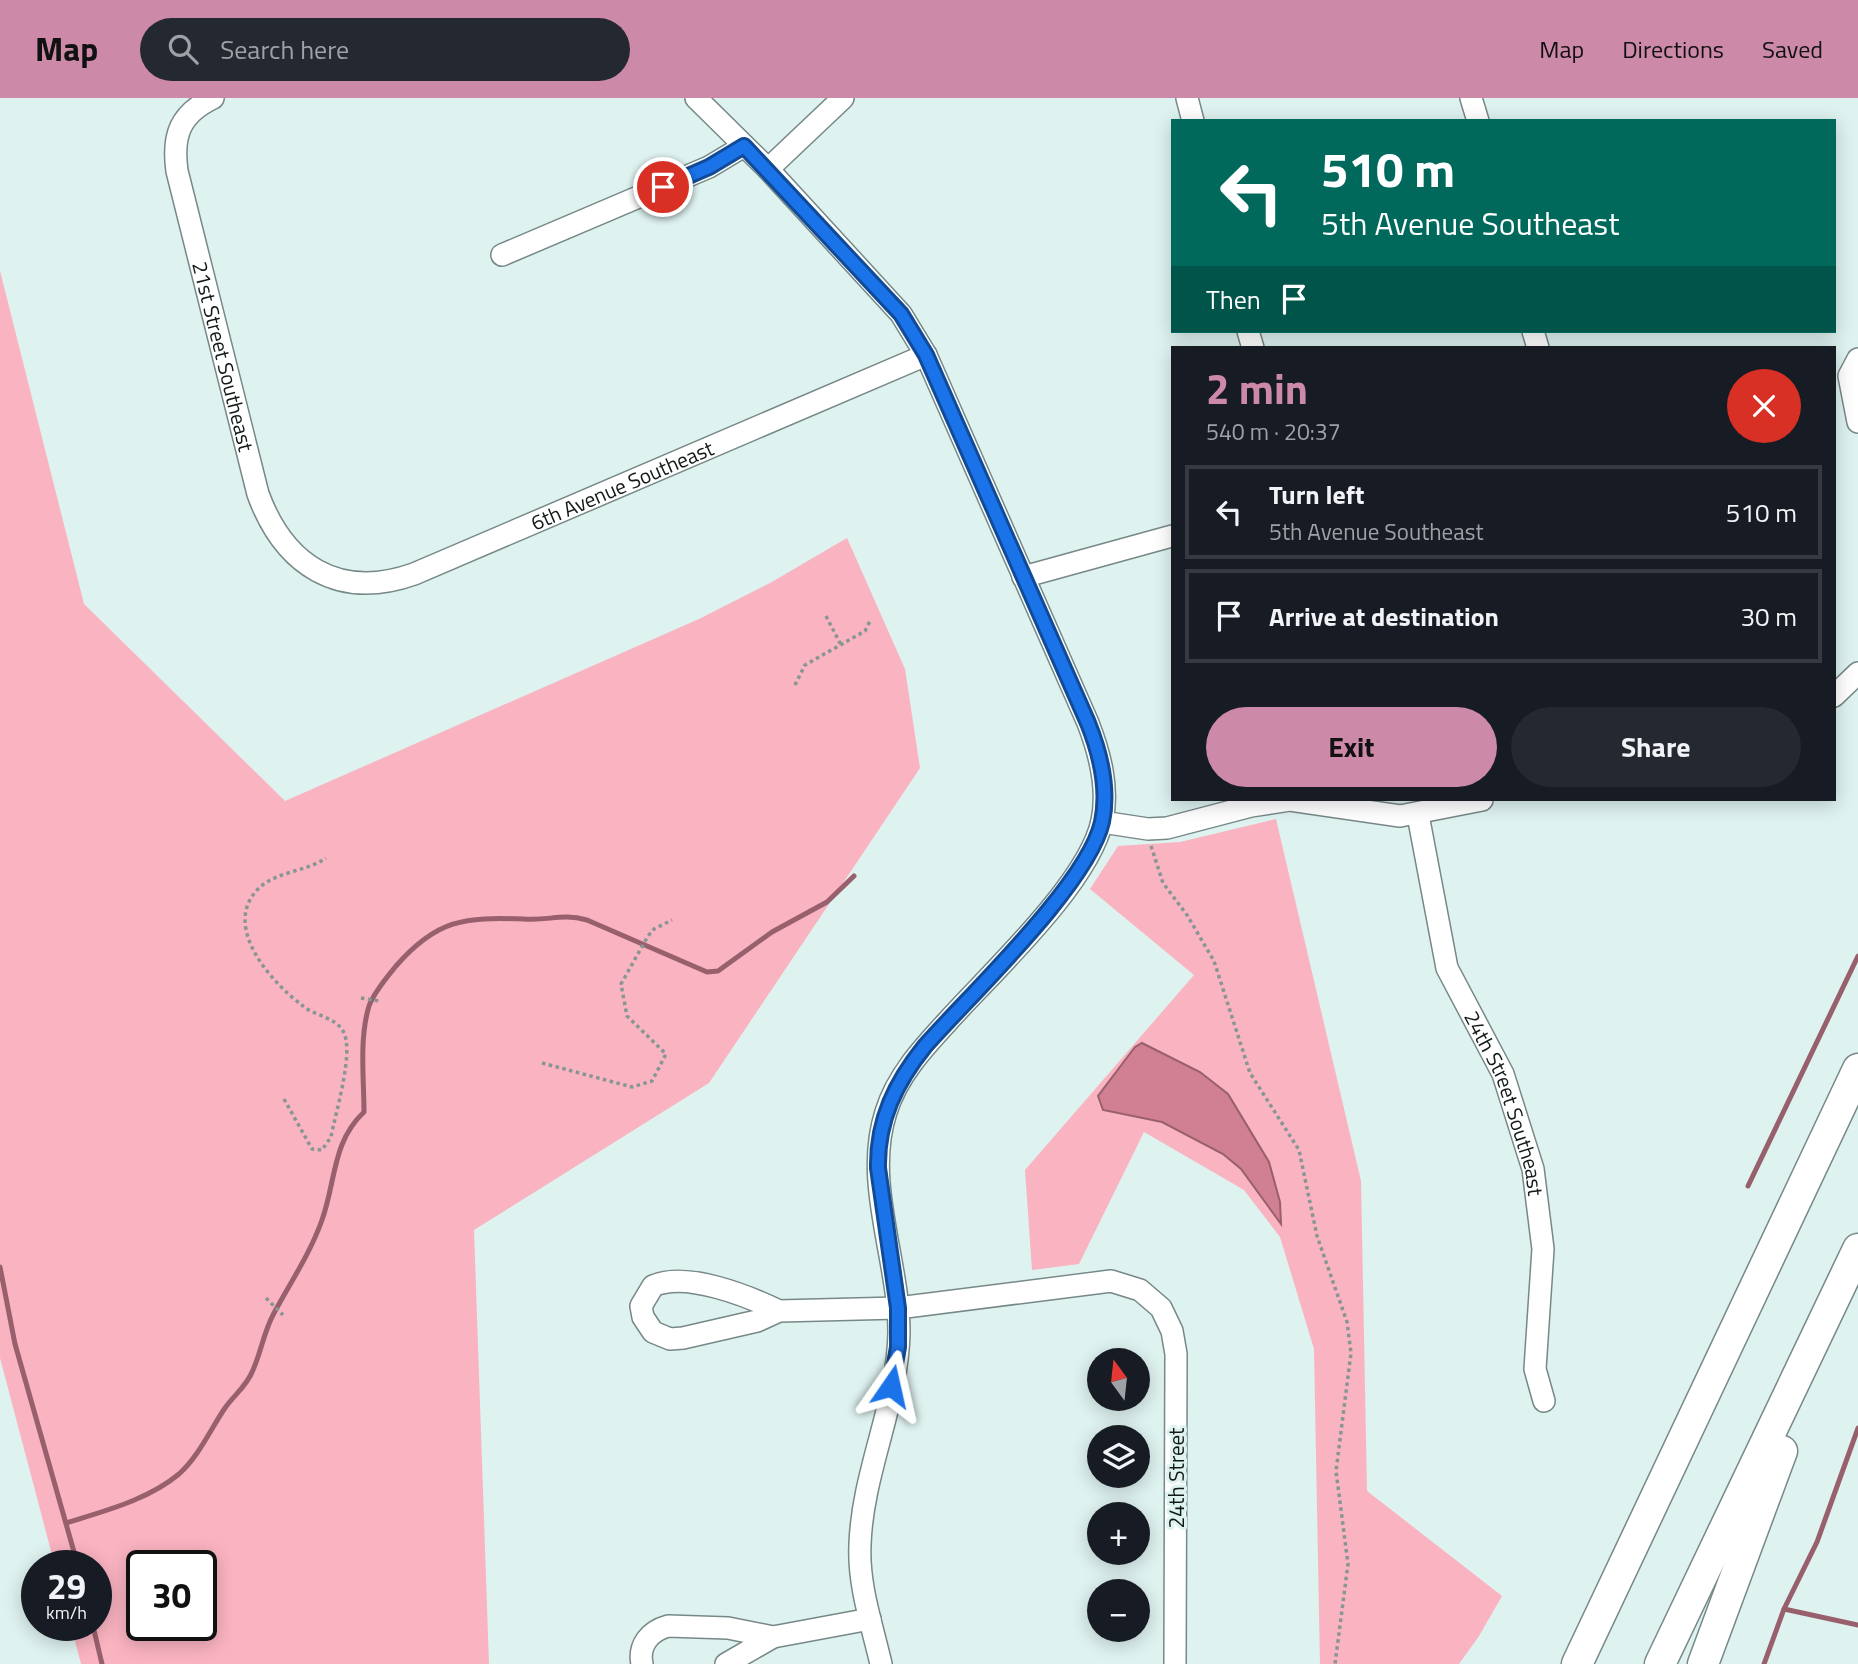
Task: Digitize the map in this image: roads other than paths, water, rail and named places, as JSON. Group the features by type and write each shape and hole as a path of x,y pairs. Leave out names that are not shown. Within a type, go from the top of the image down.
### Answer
{"highway":[{"path":"1577,1664 1858,1069"},
{"path":"1660,1664 1858,1249"},
{"path":"1703,1664 1766,1490 1858,1262"}],"street":[{"name":"21st Street Southeast","path":"213,98 187,114 180,123 175,148 177,171 258,494 267,518 283,544 315,570"},
{"path":"696,98 768,169 901,314 926,355 1095,740 1103,782 1102,822 1083,862 1059,897 904,1072 891,1098 880,1135 878,1159 898,1308 897,1360 860,1544 861,1575 881,1664"},
{"path":"768,169 843,98"},
{"path":"1187,98 1192,119"},
{"path":"1472,98 1477,119"},
{"path":"502,255 709,167 744,146"},
{"name":"6th Avenue Southeast","path":"315,570 351,582 368,583 385,583 414,574 926,355"},
{"path":"1858,359 1849,376 1858,422"},
{"path":"1023,577 1171,536"},
{"path":"1836,694 1858,673"},
{"path":"1102,822 1148,829 1175,826 1251,806 1284,801"},
{"path":"1296,801 1384,816 1418,815 1478,801"},
{"name":"24th Street Southeast","path":"1418,815 1447,968 1503,1074 1533,1168 1543,1249 1535,1369 1544,1401"},
{"path":"779,1311 742,1296 678,1281 653,1286 641,1306 643,1317 653,1332 670,1339 729,1329 779,1311 898,1308"},
{"name":"24th Street","path":"898,1308 1089,1282 1126,1284 1152,1298 1168,1319 1176,1354 1175,1664"},
{"path":"726,1664 774,1637 870,1619"},
{"path":"642,1664 641,1653 647,1640 659,1629 668,1626 727,1628 774,1637"}],"waterway":[{"path":"66,1523 140,1498 179,1474 193,1459 225,1408 247,1381 270,1322 317,1233 327,1205 340,1149 364,1112 363,1045 369,1006 377,990 411,950 439,930 468,921 578,918 707,972 718,971 772,932 827,902 854,876"},
{"path":"1748,1186 1858,956"},
{"path":"0,1267 15,1344 73,1550"},
{"path":"1764,1664 1784,1609 1817,1542 1858,1428"},
{"path":"1784,1609 1858,1625"},
{"path":"97,1641 102,1664"}]}
